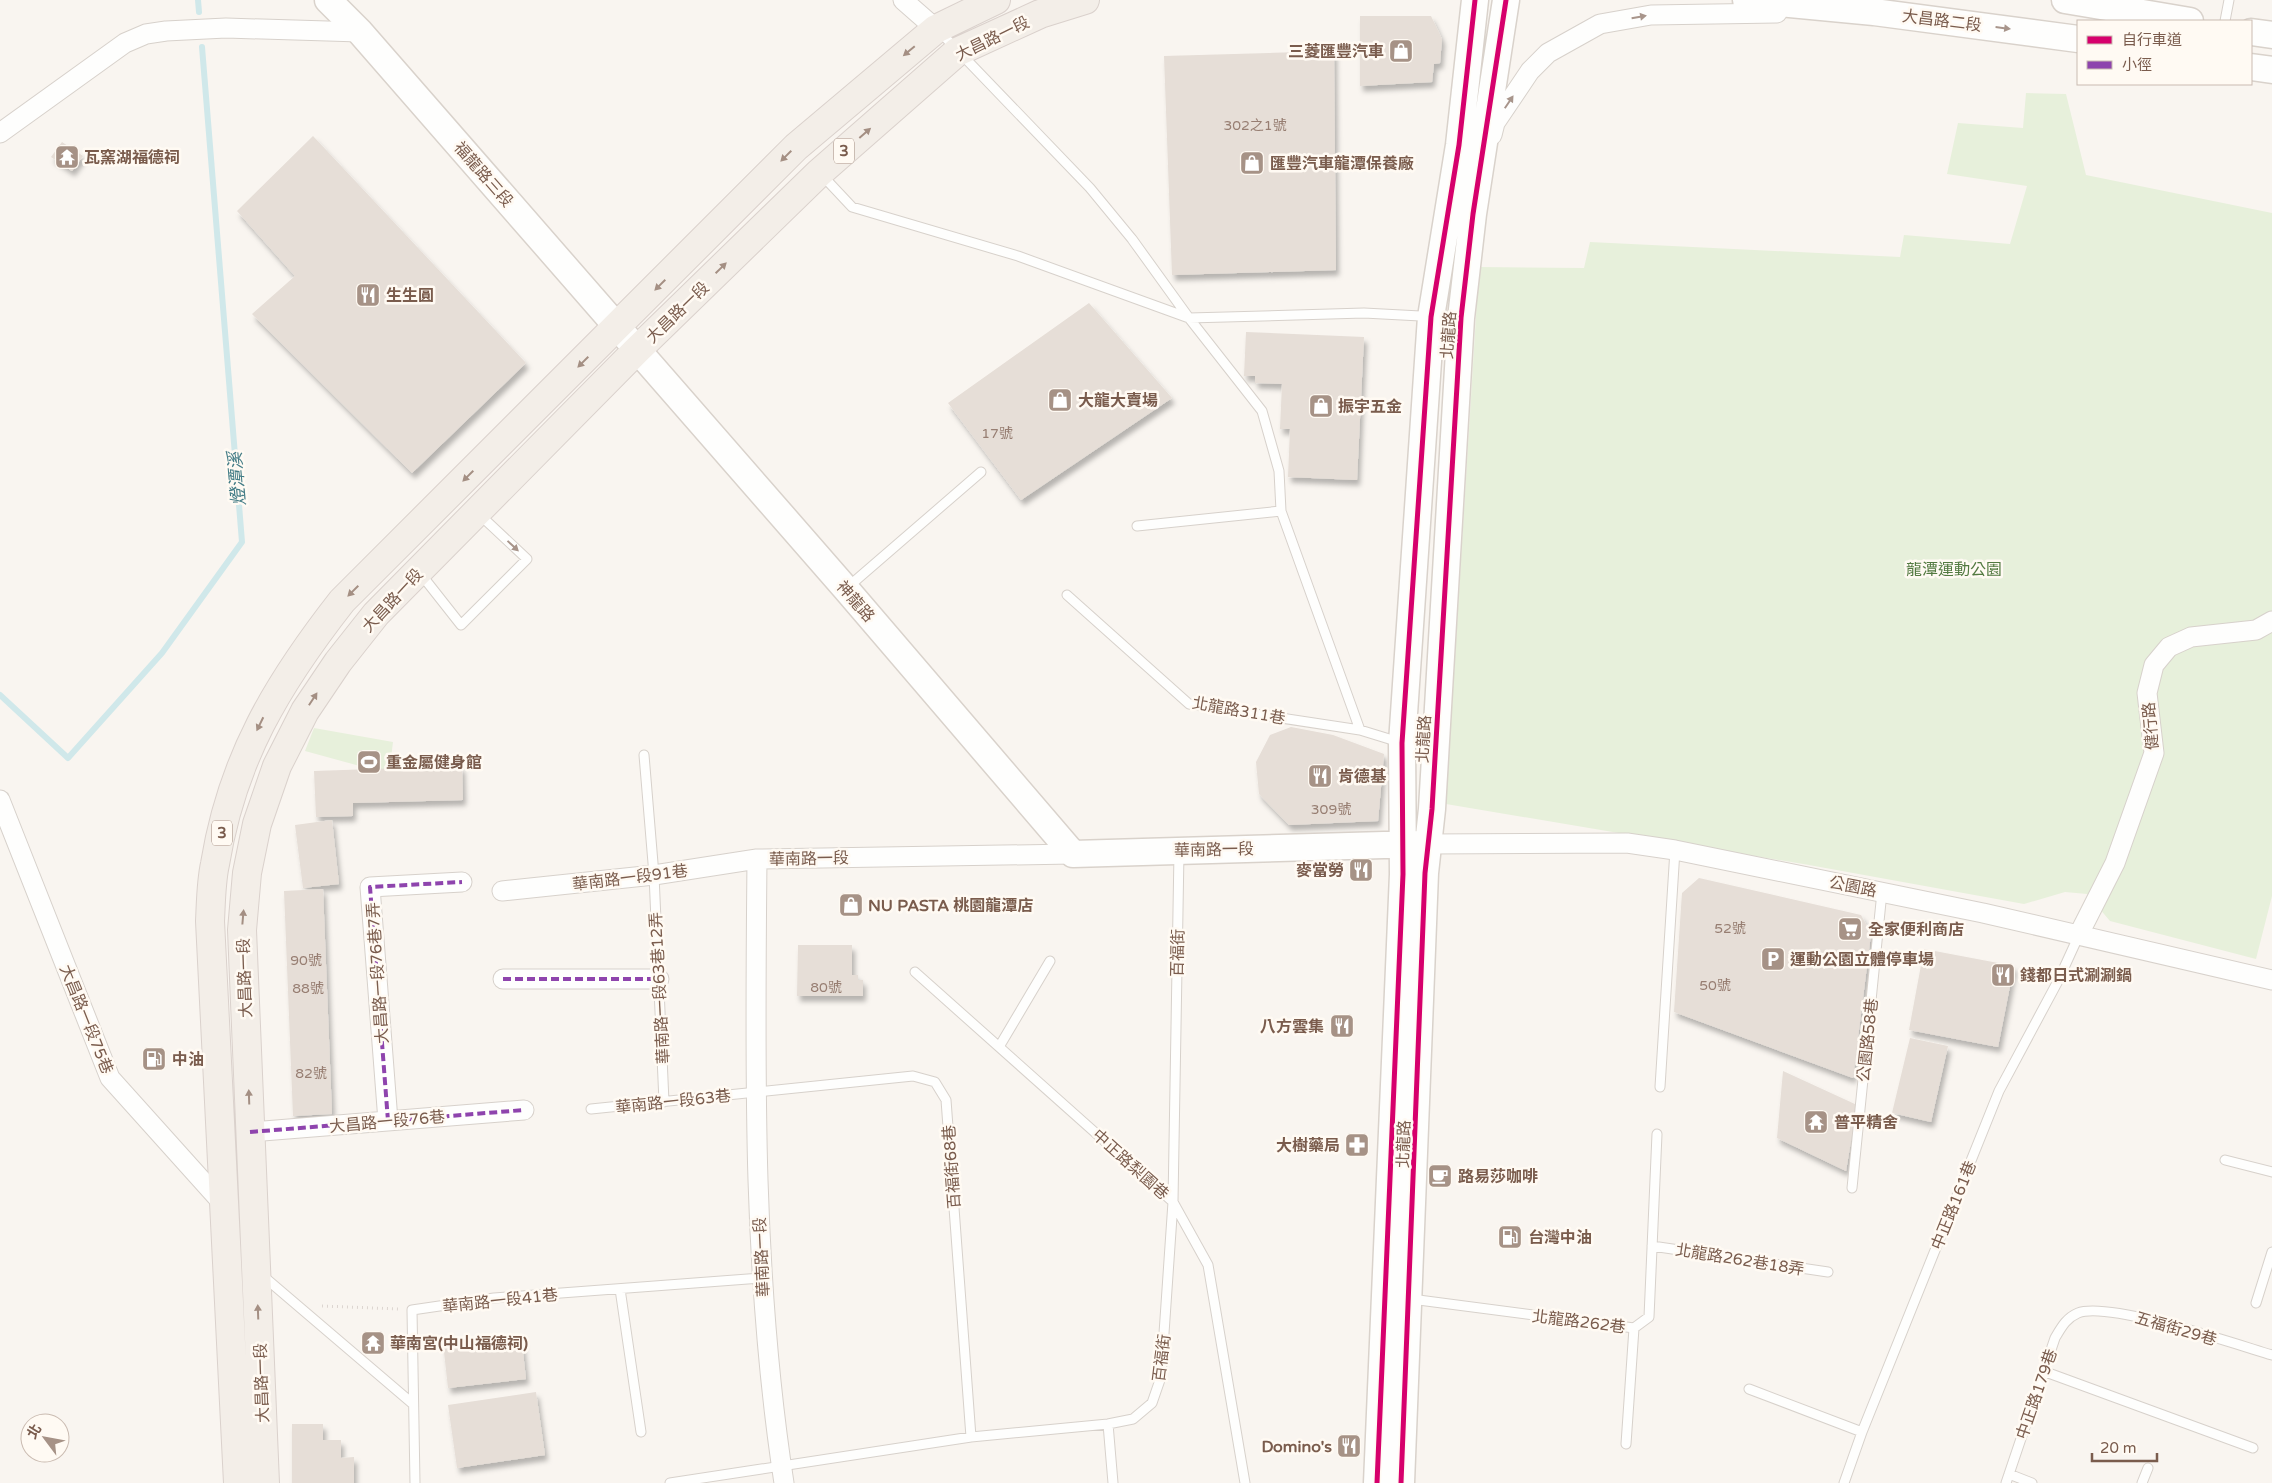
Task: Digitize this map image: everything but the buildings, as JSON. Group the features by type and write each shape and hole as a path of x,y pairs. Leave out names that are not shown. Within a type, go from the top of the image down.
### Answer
{"main road":[{"name":"福龍路三段","path":"328,0 360,32 636,351"},
{"name":"大昌路一段","path":"265,1483 242,1260 225,1206 210,921 214,865 226,813 243,760 272,699 303,651 342,601 796,147 936,29 996,0"},
{"name":"大昌路一段","path":"238,1483 242,1260 250,1132 242,930 247,873 257,824 277,766 305,711 338,662 371,621 636,351 819,173 957,52 1040,14 1085,0"},
{"name":"北龍路","path":"1377,1483 1396,1298 1414,844 1402,743 1431,317 1459,145 1475,0"},
{"name":"北龍路","path":"1414,844 1432,809 1461,318 1473,214 1506,0"},
{"name":"大昌路二段","path":"1746,0 1874,12 2077,40"},
{"path":"2065,0 2184,20"},
{"path":"2252,32 2272,35"},
{"path":"2252,67 2272,70"},
{"name":"神龍路","path":"636,351 846,589 1073,854"},
{"name":"華南路一段","path":"1073,854 1179,849 1414,844"},
{"name":"北龍路","path":"1396,1298 1401,1483"}],"street":[{"path":"903,0 936,29"},
{"path":"1473,214 1494,123 1530,71 1548,53 1600,24 1651,15 1874,12"},
{"path":"0,133 125,43 146,34 226,28 360,32"},
{"name":"健行路","path":"2079,934 2115,863 2154,753 2147,694 2154,665 2169,647 2191,637 2256,630 2272,621"},
{"name":"大昌路一段75巷","path":"0,800 110,1078 225,1206"},
{"name":"公園路","path":"1414,844 1627,844 1675,850 2079,934 2272,980"},
{"name":"華南路一段","path":"783,1475 761,1278 754,1093 757,859 1073,854"},
{"name":"華南路一段91巷","path":"502,891 654,875 757,859"},
{"name":"大昌路一段76巷7弄","path":"388,1121 370,887 462,882"},
{"path":"503,979 659,978"},
{"name":"大昌路一段76巷","path":"250,1132 524,1110"}],"lane":[{"path":"2225,20 2229,0"},
{"path":"936,29 1090,188 1132,239 1189,318 1262,411 1279,471 1280,511 1360,730"},
{"path":"819,173 852,207 1018,256 1189,318 1364,314 1461,318"},
{"path":"846,589 981,472"},
{"path":"1137,526 1280,511"},
{"path":"419,571 460,625 527,559 477,512"},
{"name":"北龍路311巷","path":"1067,595 1189,704 1360,730 1402,743"},
{"name":"華南路一段63巷12弄","path":"644,755 654,875 664,1102"},
{"name":"百福街","path":"670,1483 783,1475 971,1437 1108,1424 1133,1419 1152,1404 1161,1377 1173,1202 1179,849"},
{"path":"1660,1087 1675,850"},
{"name":"公園路58巷","path":"1852,1188 1882,892"},
{"name":"中正路161巷","path":"1844,1483 1862,1432 1999,1091 2058,981 2079,934"},
{"path":"999,1047 1050,961"},
{"name":"中正路梨園巷","path":"915,972 1173,1202 1208,1265 1245,1483"},
{"name":"百福街68巷","path":"754,1093 913,1076 935,1082 946,1100 971,1437"},
{"name":"華南路一段63巷","path":"591,1109 754,1093"},
{"name":"北龍路262巷","path":"1396,1298 1634,1328 1649,1318 1657,1134"},
{"path":"2225,1160 2272,1172"},
{"name":"北龍路262巷18弄","path":"1652,1246 1828,1272"},
{"path":"2256,1303 2272,1252"},
{"path":"242,1260 413,1404"},
{"name":"華南路一段41巷","path":"412,1310 494,1298 761,1278"},
{"path":"620,1289 640,1432"},
{"path":"412,1310 415,1483"},
{"name":"五福街29巷","path":"2078,1313 2090,1311 2122,1313 2272,1355"},
{"name":"中正路179巷","path":"2008,1479 2043,1371 2061,1328 2067,1320 2078,1313"},
{"path":"1626,1444 1634,1328"},
{"path":"2043,1371 2253,1448"},
{"path":"1749,1388 1862,1432"},
{"path":"1108,1424 1113,1483"},
{"path":"2142,1483 2148,1468"},
{"path":"2008,1479 2032,1483"}],"path":[{"path":"297,1305 412,1310"}],"green space":[{"name":"龍潭運動公園","path":"2026,93 2066,94 2086,175 2272,213 2272,896 2256,959 2110,921 2087,894 2065,892 2024,904 1809,865 1446,804 1479,267 1584,268 1590,242 1900,257 1904,235 2010,244 2027,186 1947,174 1958,123 2023,128"},
{"name":"重金屬健身館","path":"314,728 393,742 389,774 305,751"}],"waterway":[{"name":"燈潭溪","path":"198,0 199,12"},
{"name":"燈潭溪","path":"0,695 68,758 162,653 242,542 202,47"}],"marked path":[{"path":"388,1121 370,887 462,882"},
{"path":"503,979 659,979"},
{"path":"250,1132 524,1110"}],"cycle path":[{"path":"1377,1483 1403,874 1402,743 1431,317 1459,145 1475,0"},
{"path":"1401,1483 1425,873 1432,809 1461,318 1473,214 1506,0"}],"place":[{"name":"三菱匯豐汽車","path":"1401,51"},
{"name":"瓦窯湖福德祠","path":"67,157"},
{"name":"匯豐汽車龍潭保養廠","path":"1252,163"},
{"name":"生生圓","path":"368,295"},
{"name":"大龍大賣場","path":"1060,400"},
{"name":"振宇五金","path":"1321,406"},
{"name":"重金屬健身館","path":"369,762"},
{"name":"肯德基","path":"1320,776"},
{"name":"麥當勞","path":"1361,870"},
{"name":"NU PASTA 桃園龍潭店","path":"851,905"},
{"name":"全家便利商店","path":"1850,929"},
{"name":"運動公園立體停車場","path":"1773,959"},
{"name":"錢都日式涮涮鍋","path":"2003,975"},
{"name":"八方雲集","path":"1342,1026"},
{"name":"中油","path":"154,1059"},
{"name":"普平精舍","path":"1816,1122"},
{"name":"大樹藥局","path":"1357,1145"},
{"name":"路易莎咖啡","path":"1440,1176"},
{"name":"台灣中油","path":"1510,1237"},
{"name":"華南宮(中山福德祠)","path":"373,1343"},
{"name":"Domino's","path":"1349,1446"}]}
